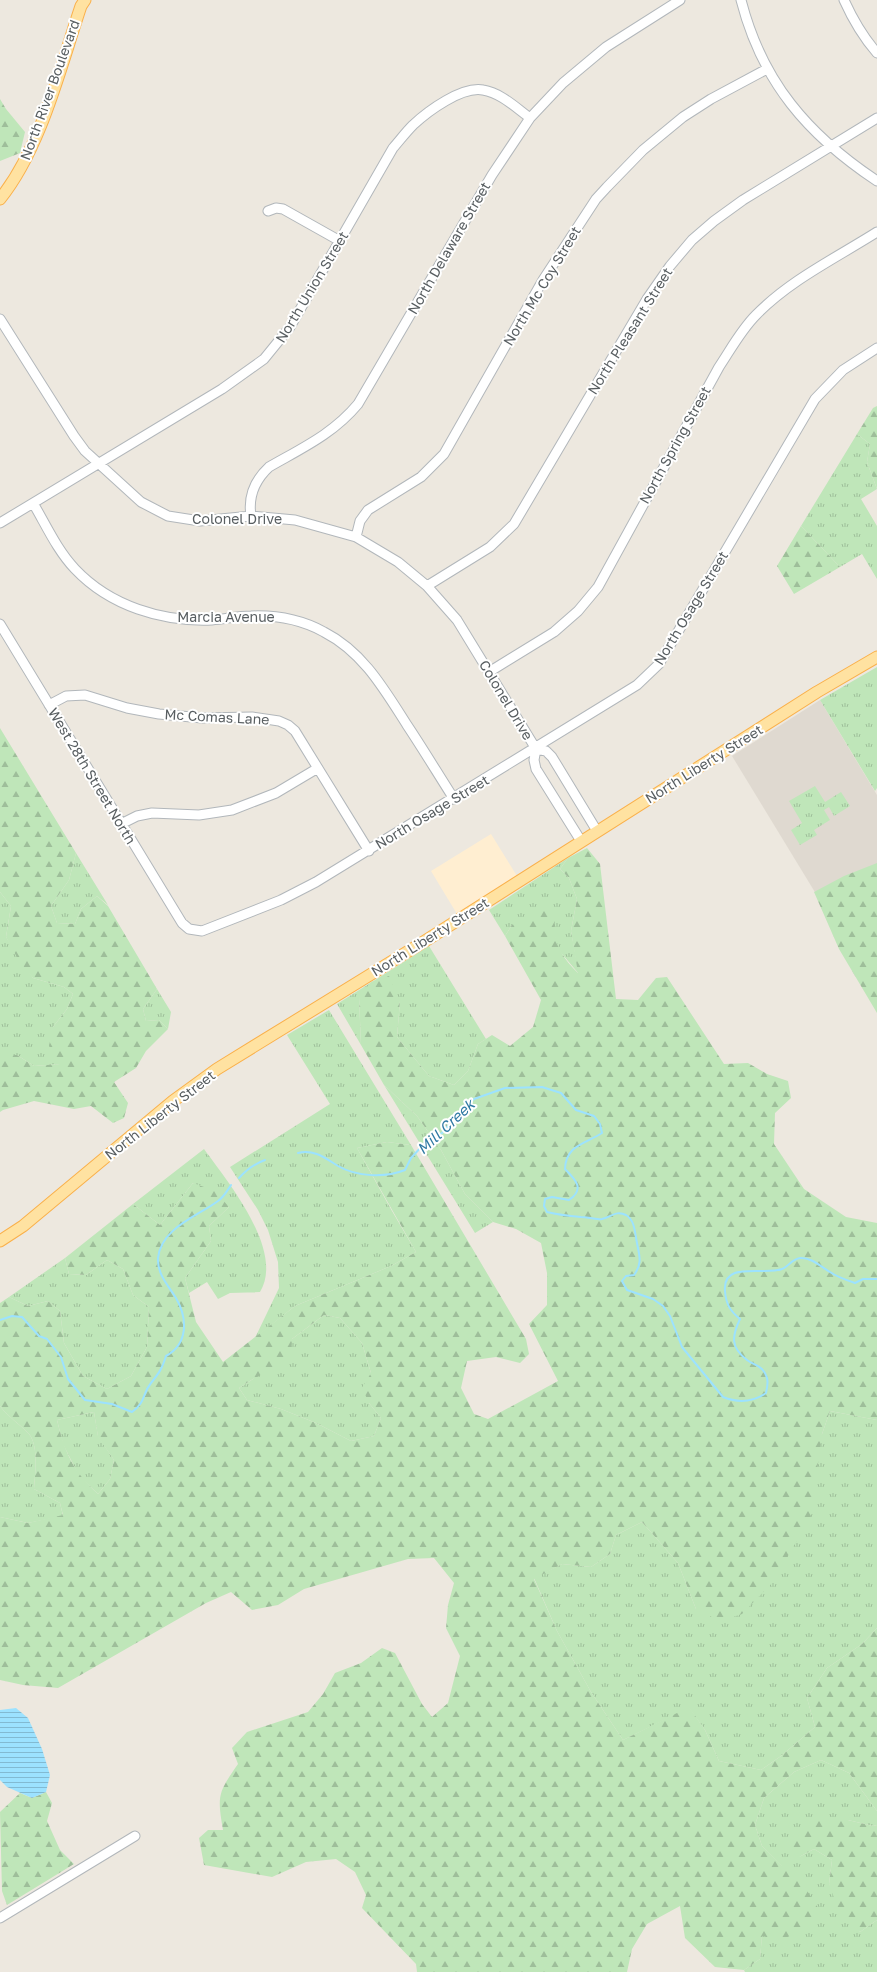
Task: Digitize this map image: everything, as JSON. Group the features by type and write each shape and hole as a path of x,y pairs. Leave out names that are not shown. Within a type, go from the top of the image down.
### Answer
{"main road":[{"name":"North River Boulevard","path":"0,199 22,167 45,112 81,6 85,0"},
{"name":"North Liberty Street","path":"0,1241 23,1226 173,1101 217,1070 429,939 817,692 877,657"}],"street":[{"name":"North Delaware Street","path":"251,516 250,497 255,483 261,474 332,430 345,420 358,404 492,175 530,118 563,83 606,47 680,0"},
{"path":"741,0 754,43 767,69 797,112 830,147 877,181"},
{"path":"844,0 852,18 865,39 877,53"},
{"name":"North Mc Coy Street","path":"356,537 360,521 368,510 421,477 444,454 543,280 596,199 643,150 683,117 711,99 767,69"},
{"name":"North Union Street","path":"0,523 222,389 264,359 290,327 394,148 413,125 434,109 462,93 482,90 499,95 530,118"},
{"name":"North Pleasant Street","path":"427,586 490,547 514,524 647,299 670,266 692,240 743,200 877,118"},
{"path":"268,211 276,208 283,209 340,241"},
{"name":"North Spring Street","path":"489,672 554,632 578,611 598,587 719,367 738,338 755,316 789,287 877,232"},
{"name":"Colonel Drive","path":"0,319 85,451 141,502 168,516 200,521 251,516 295,520 356,537 398,562 427,586 457,620 536,749 534,760 536,769 581,842"},
{"name":"North Osage Street","path":"186,926 196,931 202,930 281,900 316,882 536,749 637,685 659,664 815,399 843,370 877,348"},
{"name":"Marcia Avenue","path":"33,503 58,546 74,568 94,587 122,603 153,614 183,619 212,620 251,616 282,617 311,626 341,642 360,658 377,678 454,799"},
{"name":"West 28th Street North","path":"0,624 121,824 182,923 186,926"},
{"name":"Mc Comas Lane","path":"49,705 66,696 85,695 127,708 160,714 202,718 252,717 279,721 288,725 295,731 369,850"},
{"name":"Colonel Drive","path":"536,749 546,751 552,757 597,831"},
{"path":"121,824 137,816 152,813 199,815 232,810 276,793 318,768"},
{"path":"0,1918 135,1836"}],"shaded area":[{"path":"820,700 877,795 877,994 732,756"},
{"path":"491,834 517,876 457,914 431,871"}],"green space":[{"path":"0,99 6,109 25,132 20,153 0,161"},
{"path":"877,406 877,489 867,462 870,444 857,434 873,408"},
{"path":"857,434 870,444 867,462 877,489 861,499 877,526 877,579 862,554 840,567 801,526"},
{"path":"801,526 840,567 794,594 777,566"},
{"path":"877,667 877,788 875,791 820,700"},
{"path":"0,728 76,853 69,880 51,906 57,923 75,924 81,909 97,896 108,906 157,989 143,1009 146,1021 159,1020 168,1029 146,1051 136,1068 114,1082 128,1103 124,1118 113,1123 91,1106 74,1109 34,1101 0,1112 0,1055 17,1055 34,1066 60,1064 49,1046 53,1027 67,1009 73,994 64,987 33,978 19,961 6,937 11,906 0,892"},
{"path":"815,786 825,802 841,792 850,806 834,816 829,807 824,810 830,820 814,830 817,835 800,845 791,830 802,823 789,801"},
{"path":"587,848 600,864 616,999 638,1000 656,978 667,977 724,1064 748,1063 767,1074 788,1081 791,1098 775,1113 774,1144 804,1189 846,1217 877,1223 877,1420 830,1411 822,1434 811,1516 773,1582 742,1614 720,1621 696,1609 678,1563 642,1522 616,1535 610,1554 591,1567 562,1564 534,1579 557,1631 591,1692 623,1740 689,1707 705,1730 719,1761 761,1770 781,1756 815,1727 807,1698 827,1668 862,1644 877,1628 877,1811 849,1773 821,1760 794,1772 764,1798 755,1825 762,1846 806,1889 820,1911 807,1930 779,1940 762,1936 760,1959 744,1970 715,1967 685,1938 680,1906 647,1924 632,1949 627,1972 417,1972 416,1964 362,1908 366,1895 355,1872 336,1859 306,1862 272,1877 204,1865 199,1838 208,1830 223,1830 220,1809 221,1795 226,1782 238,1764 232,1748 247,1732 308,1712 323,1694 335,1673 361,1663 382,1648 395,1653 422,1704 432,1717 448,1703 460,1656 446,1628 448,1605 454,1583 434,1558 408,1559 304,1589 278,1605 252,1610 231,1592 206,1603 58,1688 23,1685 0,1680 0,1517 28,1523 63,1515 60,1503 34,1489 36,1460 32,1439 29,1434 0,1406 0,1303 9,1297 28,1306 48,1301 60,1311 64,1343 83,1376 107,1389 131,1376 147,1347 149,1307 133,1295 123,1269 107,1260 86,1275 69,1274 65,1258 133,1204 160,1225 193,1183 215,1191 229,1207 209,1226 211,1241 185,1278 196,1322 223,1362 295,1306 391,1266 416,1252 357,1148 387,1142 411,1145 526,1339 529,1354 520,1363 496,1357 467,1361 461,1388 474,1414 488,1419 558,1381 529,1324 547,1305 547,1273 541,1243 516,1229 493,1222 465,1194 441,1150 417,1116 384,1085 361,1045 359,997 371,982 389,976 400,1001 397,1037 429,1076 454,1085 468,1071 478,1044 492,1035 510,1046 533,1027 541,1000 505,936 512,925 544,906 556,913 555,931 558,946 566,960 578,973 571,931 577,899 569,878 560,869 568,858","holes":["324,1315 340,1318 362,1343 371,1373 362,1388 369,1403 381,1418 374,1436 351,1441 316,1423 281,1409 247,1400 239,1388 291,1359 292,1339","94,1412 98,1437 114,1460 110,1479 98,1494 89,1486 71,1461 63,1442 57,1420"]},
{"path":"76,853 108,905 97,896 81,909 75,924 57,923 51,906 69,880"},
{"path":"568,858 560,869 569,878 577,899 571,931 579,974 557,948 553,925 512,925 505,936 489,910"},
{"path":"877,863 877,1013 839,949 814,892 844,876"},
{"path":"0,892 11,906 6,937 33,978 64,987 73,994 67,1009 53,1027 61,1064 34,1066 17,1055 0,1055"},
{"path":"429,946 486,1039 478,1044 468,1071 454,1085 429,1076 397,1037 400,1001 359,997 361,1045 337,1004"},
{"path":"157,989 171,1012 168,1029 159,1020 146,1021 143,1009"},
{"path":"329,1010 411,1145 387,1142 357,1148 416,1252 391,1266 295,1306 255,1338 279,1288 278,1262 268,1230 258,1210 230,1167 330,1104 287,1035"},
{"path":"384,1085 417,1116 441,1150 465,1194 493,1222 475,1233"},
{"path":"204,1149 239,1198 260,1237 265,1257 266,1275 260,1292 230,1293 218,1299 207,1282 189,1293 185,1278 211,1241 209,1226 229,1207 193,1183 160,1225 133,1204"},
{"path":"65,1258 69,1274 86,1275 107,1260 123,1269 133,1295 149,1307 147,1347 131,1376 107,1389 83,1376 64,1343 60,1311 48,1301 28,1306 9,1297"},
{"path":"324,1315 340,1318 362,1343 371,1373 369,1403 381,1418 374,1436 351,1441 316,1423 281,1409 247,1400 239,1388 253,1379 292,1339"},
{"path":"0,1406 29,1434 32,1439 36,1460 34,1489 60,1503 63,1516 28,1523 0,1517"},
{"path":"830,1411 877,1420 877,1628 862,1644 827,1668 807,1698 815,1727 781,1756 761,1770 719,1761 705,1730 689,1708 623,1740 591,1692 557,1631 534,1578 562,1564 591,1567 610,1554 616,1535 642,1522 678,1563 696,1609 822,1434"},
{"path":"94,1412 98,1436 114,1460 110,1479 98,1494 79,1476 63,1444 57,1420"},
{"path":"821,1760 849,1773 877,1811 877,1825 873,1826 848,1820 799,1857 814,1849 832,1860 829,1884 860,1932 877,1920 877,1972 745,1972 744,1970 760,1959 762,1935 782,1866 762,1846 755,1825 764,1798 794,1772"},
{"path":"46,1792 52,1803 47,1821 60,1850 74,1864 7,1905 2,1891 0,1812 20,1793 32,1798"},
{"path":"822,1819 848,1820 873,1826 877,1825 877,1920 860,1932 839,1911 829,1884 832,1860 814,1849 799,1857 789,1848 799,1828"}],"water":[{"path":"16,1708 28,1718 42,1749 50,1775 46,1792 32,1798 7,1787 0,1780 0,1710"}],"waterway":[{"name":"Mill Creek","path":"298,1153 314,1153 346,1170 362,1174 380,1175 397,1173 405,1170 411,1158 424,1144 442,1133 474,1099 505,1088 542,1087 561,1093 576,1110 594,1116 600,1124 602,1133 578,1146 569,1155 566,1161 565,1169 573,1177 577,1184 577,1192 569,1200 552,1197 545,1199 544,1206 547,1212 597,1219 602,1219 619,1213 629,1217 634,1228 640,1259 639,1267 634,1275 626,1276 622,1281 627,1290 653,1299 663,1306 670,1316 682,1347 723,1397 729,1399 740,1401 751,1400 766,1393 767,1388 767,1378 763,1371 741,1355 735,1346 734,1336 740,1319 731,1310 726,1300 726,1281 730,1275 737,1272 746,1271 775,1271 786,1267 795,1260 804,1258 845,1280 855,1283 863,1279 877,1279"},
{"name":"Mill Creek","path":"239,1178 251,1167 265,1160"},
{"name":"Mill Creek","path":"0,1320 12,1316 22,1317 39,1336 47,1339 61,1357 68,1379 85,1400 112,1404 132,1412 140,1405 148,1387 162,1368 166,1356 179,1345 184,1330 183,1314 180,1306 159,1269 158,1258 161,1248 173,1231 210,1207 225,1194 231,1185"}]}
